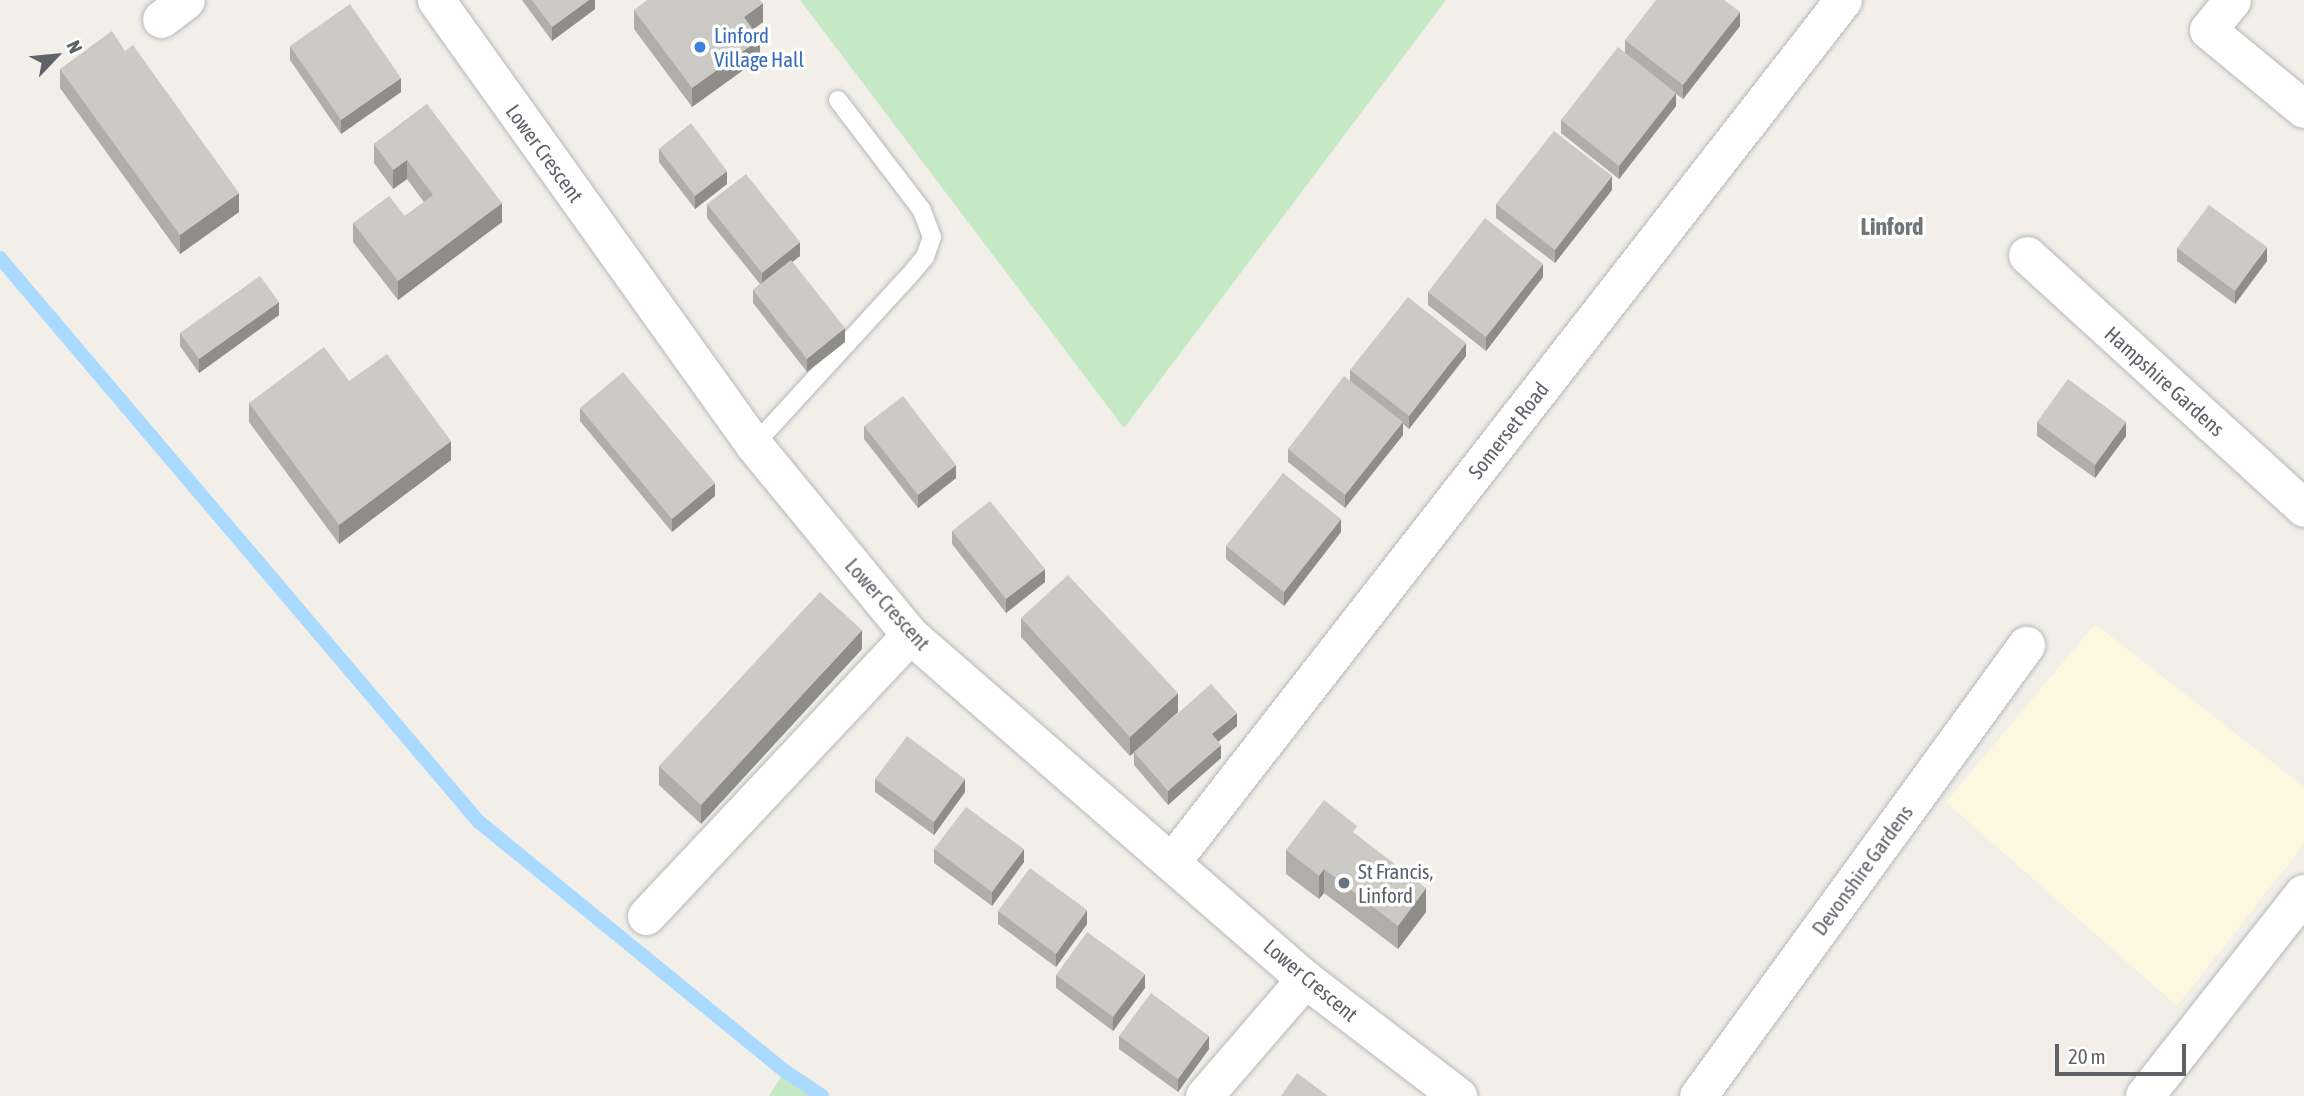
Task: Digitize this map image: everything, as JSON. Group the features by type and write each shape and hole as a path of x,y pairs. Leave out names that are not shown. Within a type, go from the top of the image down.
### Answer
{"street":[{"name":"Lower Crescent","path":"436,0 754,445 910,635 1173,860 1305,979 1458,1096"},
{"name":"Somerset Road","path":"1173,860 1843,0"},
{"path":"2232,0 2208,30 2304,109"},
{"name":"Hampshire Gardens","path":"2027,255 2304,508"},
{"path":"646,916 910,635"},
{"name":"Devonshire Gardens","path":"1698,1096 2026,645"},
{"path":"2145,1096 2304,894"},
{"path":"1204,1096 1305,979"}],"lane":[{"path":"754,445 917,267 932,237 921,209 838,100"}],"shaded area":[{"path":"2095,624 2304,787 2304,844 2177,1006 1946,802"}],"green space":[{"path":"800,0 1446,0 1124,428"},
{"path":"785,1071 822,1096 769,1096"}],"building":[{"path":"532,0 589,0 552,27"},
{"name":"Linford Village Hall","path":"647,0 760,0 763,3 744,17 760,39 692,88 634,10"},
{"path":"1656,0 1724,0 1740,12 1683,85 1625,40"},
{"path":"350,4 401,78 341,120 290,46"},
{"path":"112,31 125,51 133,45 239,193 180,235 60,69"},
{"path":"1618,47 1676,93 1619,166 1561,120"},
{"path":"427,104 502,203 398,281 353,223 389,196 405,216 433,195 407,160 393,170 374,144"},
{"path":"691,123 727,171 695,196 659,149"},
{"path":"1554,131 1612,176 1555,250 1496,204"},
{"path":"746,174 800,242 762,273 707,204"},
{"path":"2209,205 2267,247 2235,291 2177,248"},
{"path":"1485,218 1543,264 1486,337 1428,292"},
{"path":"791,260 845,328 807,359 753,290"},
{"path":"260,276 279,302 199,359 180,333"},
{"path":"1408,297 1466,343 1409,416 1350,370"},
{"path":"324,347 349,381 387,354 451,441 339,525 249,403"},
{"path":"623,372 715,483 672,519 580,408"},
{"path":"1344,376 1403,422 1345,495 1288,449"},
{"path":"2068,379 2126,422 2095,465 2037,422"},
{"path":"903,396 956,465 918,495 864,426"},
{"path":"1283,473 1341,519 1284,592 1226,546"},
{"path":"990,501 1045,569 1006,599 952,531"},
{"path":"1068,575 1178,693 1130,737 1021,618"},
{"path":"820,592 862,630 701,805 659,766"},
{"path":"1211,684 1237,713 1212,734 1221,745 1168,791 1134,752"},
{"path":"907,736 965,779 934,822 875,779"},
{"path":"1324,800 1357,826 1353,832 1426,888 1398,926 1324,869 1319,876 1286,850"},
{"path":"966,807 1024,849 992,892 934,849"},
{"path":"1030,868 1087,910 1056,954 998,911"},
{"path":"1087,932 1145,974 1113,1017 1056,975"},
{"path":"1151,993 1209,1036 1178,1079 1119,1036"},
{"path":"1297,1073 1328,1096 1281,1096"}],"waterway":[{"path":"0,258 478,821 785,1071 822,1096"}],"place":[{"name":"Linford Village Hall","path":"700,47"},
{"name":"St Francis, Linford","path":"1344,883"}],"district":[{"name":"Linford","path":"1892,227"}]}
